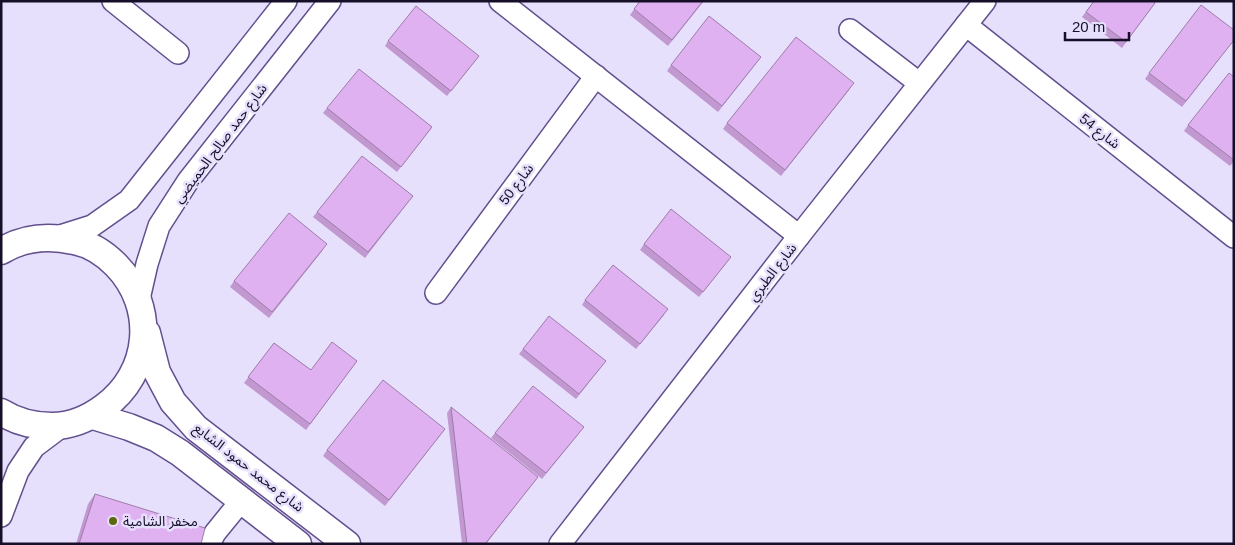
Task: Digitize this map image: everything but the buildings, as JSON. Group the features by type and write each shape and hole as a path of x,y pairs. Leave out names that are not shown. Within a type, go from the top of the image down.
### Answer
{"main road":[{"name":"شارع محمد حمود الشايع","path":"5,247 34,238 57,237 84,243 107,256 126,275 141,311 157,372 173,402 196,428 347,544"},
{"path":"1,412 9,417 35,426 62,426 93,416 116,399 132,377 142,351 141,311"},
{"path":"93,416 129,426 156,438 180,453 298,544"}],"street":[{"path":"113,1 178,53"},
{"path":"57,237 92,226 129,200 286,1"},
{"name":"شارع حمد صالح الحميضي","path":"141,311 147,264 159,226 188,181 330,1"},
{"path":"500,1 799,236"},
{"name":"شارع الطبري","path":"560,544 799,236 985,1"},
{"name":"شارع 54","path":"966,25 1234,237"},
{"path":"850,30 919,83"},
{"name":"شارع 50","path":"436,292 596,76"},
{"path":"1,516 18,471 34,447 62,426"},
{"path":"209,544 215,533 241,500"}],"place":[{"name":"مخفر الشامية","path":"113,521"}]}
